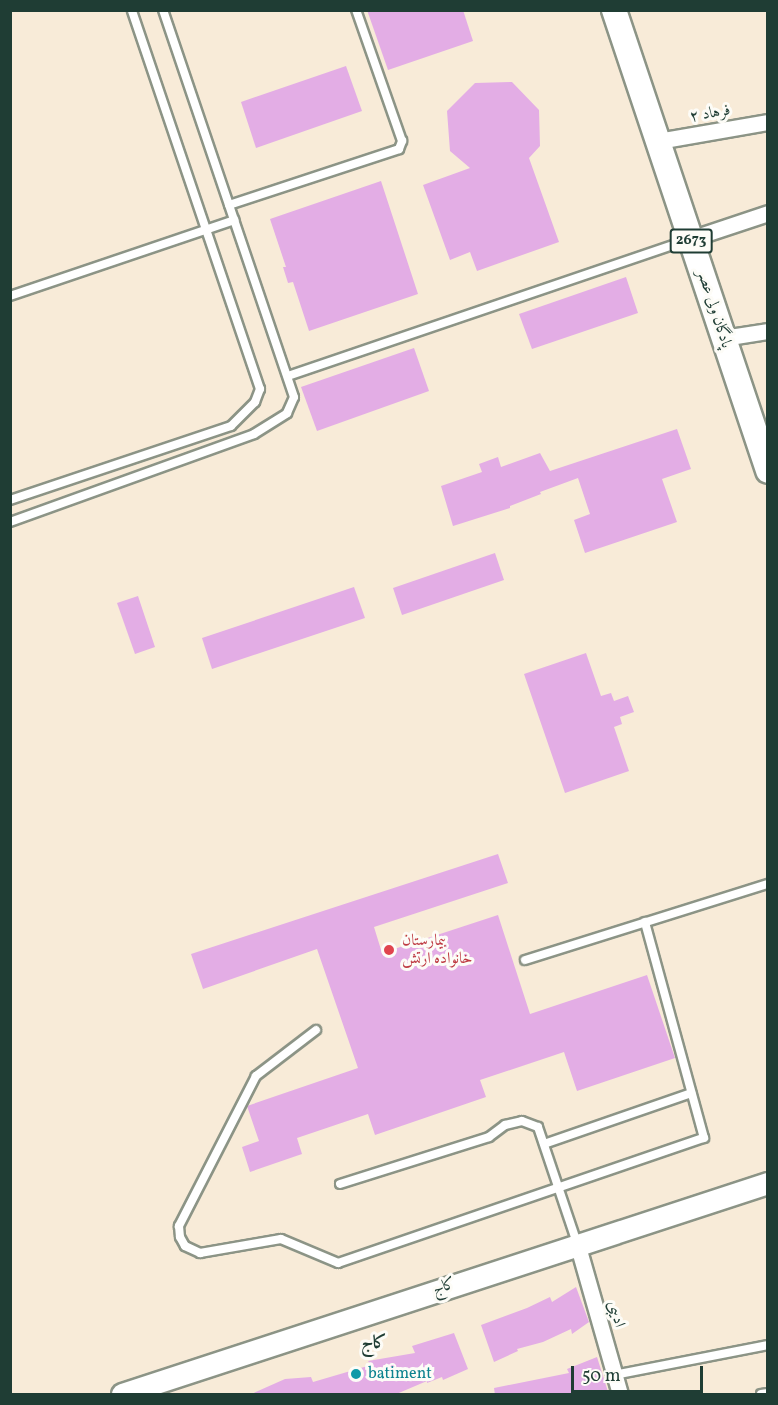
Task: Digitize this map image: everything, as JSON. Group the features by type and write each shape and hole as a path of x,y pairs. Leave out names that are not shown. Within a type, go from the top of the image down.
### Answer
{"main road":[{"name":"پادگان ولی عصر","path":"614,10 767,470"},
{"name":"کاج","path":"122,1395 153,1390 577,1244 768,1183"}],"street":[{"name":"فرهاد ۲","path":"658,141 768,122"},
{"path":"690,239 768,213"},
{"path":"723,338 768,331"},
{"name":"ادیبی","path":"577,1244 620,1395"}],"lane":[{"path":"10,500 231,426 255,402 260,389 259,380 132,10"},
{"path":"10,522 254,434 288,413 294,397 163,10"},
{"path":"230,205 399,149 402,141 356,10"},
{"path":"10,296 235,220"},
{"path":"288,376 690,239"},
{"path":"525,960 768,884"},
{"path":"316,1030 256,1076 179,1226 180,1237 185,1246 200,1253 281,1239 338,1263 559,1190 705,1138 645,922"},
{"path":"544,1144 692,1093"},
{"path":"340,1184 489,1137 505,1125 522,1121 538,1127 577,1244"},
{"path":"614,1375 768,1345"},
{"path":"761,1395 768,1393"}],"building":[{"path":"367,10 463,10 473,41 388,70"},
{"path":"346,66 362,111 256,148 241,102"},
{"path":"512,82 539,110 540,146 529,158 559,242 477,271 470,252 450,260 423,185 470,168 450,151 447,111 475,83"},
{"path":"381,181 418,294 309,331 293,282 288,283 283,267 286,267 270,219"},
{"path":"626,277 638,313 532,349 519,314"},
{"path":"414,348 429,391 317,431 301,387"},
{"path":"677,429 691,469 662,479 677,522 585,553 574,520 590,514 578,478 540,492 541,494 510,506 510,508 453,526 441,486 482,472 479,464 498,457 501,467 540,453 550,471"},
{"path":"495,553 504,580 402,615 393,588"},
{"path":"354,587 365,618 212,669 202,638"},
{"path":"138,596 155,647 135,654 117,603"},
{"path":"586,653 601,696 611,693 614,701 628,696 634,712 620,717 622,724 614,727 629,771 565,793 524,674"},
{"path":"498,854 508,883 374,927 382,953 498,915 530,1014 647,975 675,1058 577,1091 564,1052 480,1080 486,1097 375,1135 368,1114 297,1138 302,1154 250,1172 242,1147 259,1141 247,1106 358,1068 317,949 203,989 191,954"},
{"path":"576,1287 589,1322 572,1334 571,1329 543,1342 517,1349 518,1351 494,1362 481,1325 550,1297 552,1302"},
{"path":"454,1333 468,1369 443,1380 442,1377 427,1383 427,1381 394,1395 249,1395 285,1379 311,1377 313,1382 371,1365 368,1361 415,1353 412,1346"},
{"path":"597,1357 609,1395 495,1395 494,1388 569,1373 567,1369"}],"place":[{"name":"بیمارستان خانواده ارتش","path":"389,950"},
{"name":"batiment","path":"356,1374"}],"district":[{"name":"کاج","path":"374,1344"}]}
